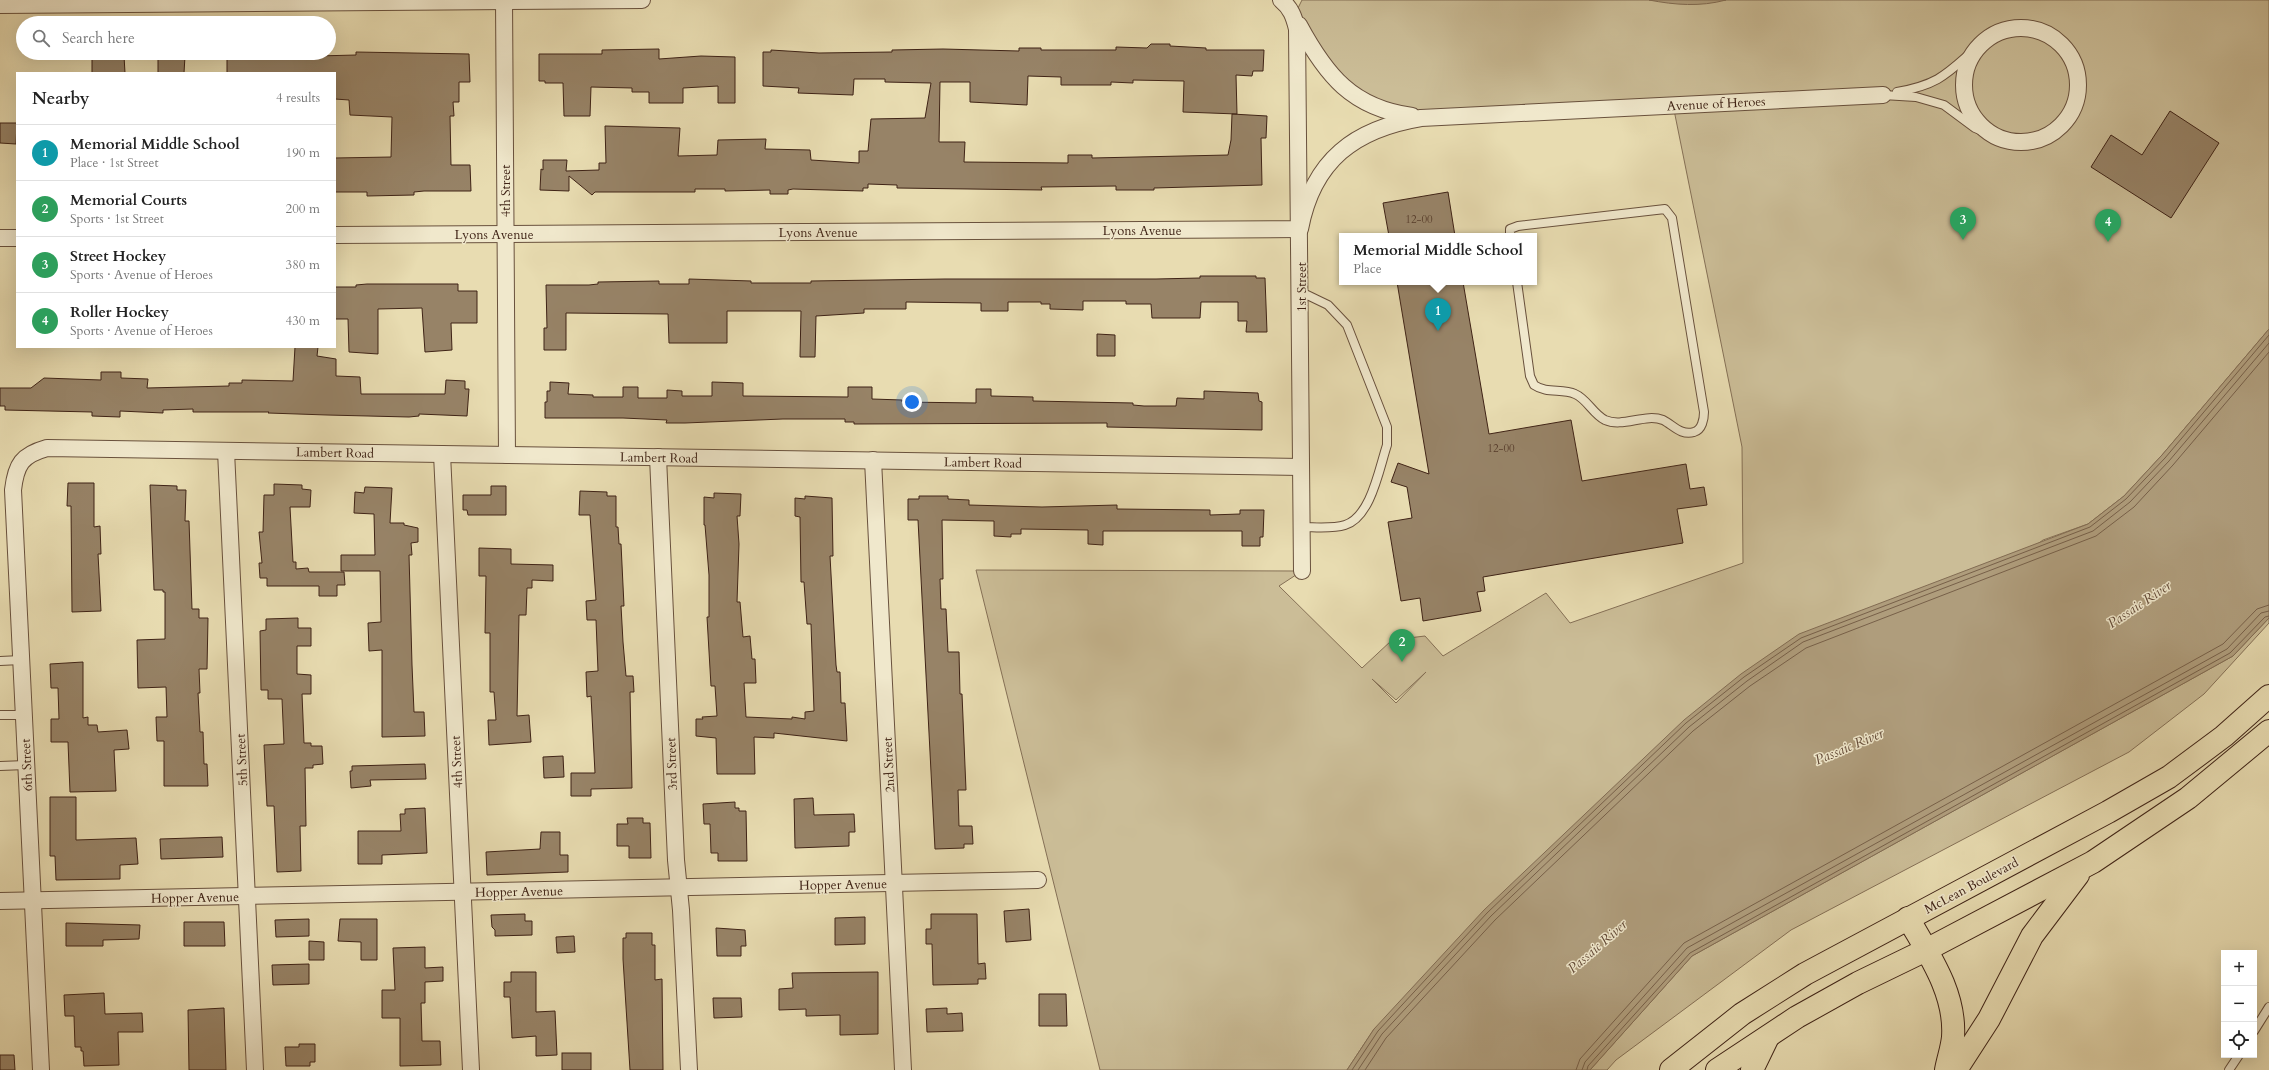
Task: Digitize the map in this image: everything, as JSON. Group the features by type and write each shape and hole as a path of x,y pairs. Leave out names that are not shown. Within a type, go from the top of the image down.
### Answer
{"main road":[{"name":"McLean Boulevard","path":"1671,1070 1709,1038 1774,992 1908,918 2108,812 2169,777 2224,736 2269,696"},
{"path":"1717,1070 1797,1017 1858,983 1926,950 2085,866 2133,837 2188,798 2269,730"},
{"path":"1956,1070 1989,1019 2032,936 2085,866"},
{"path":"1908,918 1946,986 1953,1036 1946,1070"},
{"path":"1752,1070 1768,1037"}],"street":[{"path":"0,5 43,3 642,0"},
{"name":"4th Street","path":"504,1 507,455"},
{"name":"Avenue of Heroes","path":"1287,7 1322,63 1337,82 1355,98 1377,108 1421,118"},
{"name":"1st Street","path":"1287,7 1297,29 1301,292 1302,571"},
{"name":"Avenue of Heroes","path":"2027,28 2039,30 2061,43 2075,63 2079,90 2076,104 2062,126 2050,135 2033,141 2014,142 1999,138 1986,131 1977,122 1965,99 1965,71 1971,56 1980,44 2002,30 2027,28"},
{"name":"Avenue of Heroes","path":"1300,229 1304,211 1312,190 1322,172 1336,156 1353,141 1373,130 1396,122 1421,118 1883,95"},
{"name":"Lyons Avenue","path":"336,235 1300,229"},
{"path":"0,238 16,238"},
{"name":"Lambert Road","path":"20,462 32,452 47,448 1301,467"},
{"name":"5th Street","path":"226,451 255,1070"},
{"name":"4th Street","path":"442,454 471,1070"},
{"name":"3rd Street","path":"658,457 676,860 679,887 689,1070"},
{"name":"2nd Street","path":"873,460 902,1070"},
{"name":"6th Street","path":"20,462 15,476 13,490 41,1070"},
{"name":"Hopper Avenue","path":"0,901 1038,880"}],"lane":[{"path":"1883,95 1928,86 1950,72 1980,44"},
{"name":"Avenue of Heroes","path":"1883,95 1916,97 1944,105 1975,128 1999,138"},
{"path":"1510,233 1510,230 1518,226 1665,208 1672,218 1704,412 1699,429 1695,432 1685,432 1664,421 1652,418 1614,422 1607,421 1596,414 1575,394 1544,390 1534,385 1530,376 1516,285"},
{"path":"1301,292 1328,305 1347,325 1387,427 1387,445 1363,513 1347,524 1302,527"},
{"path":"0,661 21,660"},
{"path":"0,715 24,715"},
{"path":"0,766 26,766"},
{"path":"2257,1026 2269,1007"},
{"path":"2229,1070 2237,1058"}],"shaded area":[{"path":"1302,0 2269,0 2269,329 2162,455 2124,496 2088,524 2043,540 1374,1029 1347,1070 1100,1070 976,570 1302,571 1279,586 1362,668 1392,640 1425,636 1443,656 1546,593 1570,623 1743,563 1742,447 1673,105 1421,118 1355,98 1294,16","holes":["1426,672 1396,703 1372,679 1396,700"]},
{"path":"2269,618 2269,623 2204,694 2129,752 1791,930 1616,1060 1607,1070 1590,1070 1692,956 2233,656"}],"water":[{"path":"1649,0 1726,0 1707,4 1688,4"},
{"name":"Passaic River","path":"2269,329 2269,618 2233,656 1692,956 1590,1070 1347,1070 1374,1029 1484,910 1684,720 1741,674 1799,634 2088,524 2124,496 2162,455"}],"building":[{"path":"1151,44 1170,44 1170,46 1206,48 1206,50 1264,50 1263,71 1253,71 1252,76 1236,75 1237,114 1183,112 1184,81 1133,80 1133,83 1111,82 1111,85 1061,85 1061,77 1028,76 1027,105 970,102 970,82 940,82 939,142 965,142 964,162 1068,163 1068,155 1092,155 1092,158 1228,155 1231,140 1232,114 1267,116 1266,138 1261,138 1262,185 1154,188 1154,190 1116,190 1116,186 1041,187 1042,190 897,188 897,185 868,184 868,188 863,188 863,191 793,189 788,190 788,194 770,194 770,190 725,191 725,189 695,189 695,192 595,192 592,195 569,176 569,191 540,190 543,160 567,160 566,171 599,170 599,163 606,163 605,126 680,128 678,156 717,155 718,140 766,139 765,149 810,150 811,160 859,163 859,151 868,151 871,119 925,118 931,83 885,82 885,79 854,79 853,95 798,93 799,88 763,86 763,52 771,52 771,50 819,53 892,52 892,50 943,49 1019,51 1019,48 1041,48 1041,50 1116,50 1116,47 1147,48"},
{"path":"659,49 659,59 701,56 735,57 735,103 718,103 718,86 683,88 683,103 649,103 649,92 632,92 632,88 591,87 590,116 564,116 563,83 545,83 545,81 539,81 539,54 602,54 602,50"},
{"path":"356,52 469,54 470,82 459,82 459,102 453,102 454,116 450,116 451,165 470,165 471,191 424,191 414,192 414,195 367,196 367,192 336,192 336,158 391,157 392,117 350,115 349,100 336,99 336,72 227,72 227,60 336,60 336,56 356,55"},
{"path":"92,60 124,60 125,72 92,72"},
{"path":"158,60 185,60 184,72 158,72"},
{"path":"2170,111 2219,143 2171,218 2091,167 2111,135 2142,155"},
{"path":"0,123 16,123 16,144 0,143"},
{"path":"1448,192 1455,233 1388,233 1383,203"},
{"path":"1200,276 1256,276 1256,278 1265,278 1267,332 1246,332 1247,321 1238,321 1238,302 1201,302 1200,318 1152,318 1151,304 1126,304 1126,301 1083,301 1083,310 1050,309 1050,304 1041,304 1041,302 1008,302 1008,311 981,311 981,303 906,302 906,309 864,309 864,313 816,316 815,357 800,357 801,311 727,311 727,343 669,343 668,314 566,313 566,350 544,350 544,328 547,328 546,285 589,285 598,284 598,282 659,281 659,284 689,284 689,279 751,281 751,283 811,283 811,281 945,279 1156,279 1200,278"},
{"path":"458,284 458,291 477,291 477,323 451,323 452,350 425,352 422,308 378,309 378,354 349,352 348,319 336,319 336,287 356,287 356,285"},
{"path":"1398,285 1464,285 1489,434 1571,420 1582,481 1686,464 1690,489 1704,487 1707,505 1677,509 1683,543 1483,577 1485,591 1477,592 1481,611 1423,621 1420,598 1401,601 1388,522 1412,518 1407,487 1391,482 1398,463 1429,474"},
{"path":"1097,334 1115,335 1115,356 1097,356"},
{"path":"295,348 318,348 317,356 336,359 336,376 360,377 361,394 445,394 446,380 465,381 465,389 469,389 467,416 419,414 419,416 409,417 268,413 269,412 193,412 193,409 163,410 163,413 120,411 120,417 92,416 92,412 5,410 5,406 0,406 0,388 31,388 44,378 101,380 101,372 121,372 121,378 148,379 147,388 229,386 229,383 242,383 242,380 293,381"},
{"path":"550,382 569,383 568,394 593,395 593,397 623,397 623,387 638,387 638,398 667,398 667,390 682,391 682,396 712,396 712,382 743,383 743,396 848,397 848,387 872,387 872,399 902,400 902,402 976,403 976,389 991,389 991,396 1033,397 1033,401 1133,403 1133,405 1144,406 1176,406 1177,398 1204,399 1204,391 1258,393 1259,401 1262,402 1262,430 1107,427 1107,423 854,424 854,422 845,422 845,419 783,419 666,423 667,420 623,418 545,418 545,402 547,402 547,391 550,391"},
{"path":"68,483 94,483 94,527 100,526 101,554 98,554 101,611 72,612 71,506 67,506"},
{"path":"274,484 302,485 302,489 311,490 310,507 290,507 293,562 296,562 296,569 308,568 309,572 344,572 345,585 337,585 337,596 319,596 319,586 267,586 267,578 260,578 259,563 262,563 259,532 263,532 264,495 274,495"},
{"path":"150,485 177,486 177,490 186,490 185,521 189,521 192,609 199,609 199,618 208,618 207,669 199,669 200,693 198,693 200,732 203,732 204,764 207,764 208,786 164,786 164,741 157,741 156,717 167,717 166,687 138,688 137,640 165,639 165,592 163,592 163,590 154,590"},
{"path":"491,486 506,486 506,515 468,515 467,510 463,510 463,495 491,495"},
{"path":"365,487 392,488 390,523 404,523 404,525 418,528 418,542 411,543 412,555 409,555 412,665 414,712 424,712 425,736 382,737 382,650 369,651 368,623 381,622 380,571 341,571 341,555 375,555 374,514 354,513 355,492 364,493"},
{"path":"580,491 607,492 607,496 616,496 616,527 618,527 619,544 621,544 624,606 621,606 626,676 633,676 634,692 630,692 632,788 591,789 591,796 571,796 571,773 595,773 591,696 587,697 586,672 598,671 596,620 587,620 586,601 596,600 590,515 579,515"},
{"path":"714,493 741,494 740,516 737,516 739,544 737,602 740,602 743,637 750,636 752,659 755,659 756,683 744,683 746,717 792,719 792,717 805,719 805,712 814,711 811,624 807,624 804,582 801,582 800,517 795,516 795,498 805,499 805,496 832,498 833,556 830,556 836,665 837,672 840,672 841,703 845,703 847,741 774,733 774,738 754,737 755,774 717,774 716,738 696,736 696,719 717,716 715,686 711,686 707,617 709,617 709,575 704,525 704,497 714,498"},
{"path":"919,496 948,496 948,499 969,500 969,505 1042,507 1117,505 1117,509 1210,510 1210,515 1240,514 1240,510 1264,510 1263,537 1260,537 1260,546 1242,546 1242,531 1103,531 1103,545 1088,544 1088,530 1021,529 1021,534 1011,534 1011,537 994,536 994,521 942,520 943,579 940,579 941,609 946,609 948,652 959,652 960,694 962,694 966,790 958,790 959,826 972,826 973,844 964,844 964,848 935,849 918,520 908,520 908,499 919,499"},
{"path":"479,548 511,549 511,564 553,565 553,581 532,580 532,588 527,588 526,615 519,615 517,716 529,715 531,742 489,745 488,720 496,720 494,692 490,692 490,633 485,633 486,576 479,576"},
{"path":"298,618 298,628 311,628 311,646 297,646 297,674 311,675 311,694 302,694 304,743 311,743 311,746 322,746 323,764 313,765 313,768 305,768 306,826 300,826 301,871 277,872 274,806 267,806 264,745 284,744 282,699 268,699 268,690 261,690 260,631 266,630 266,619"},
{"path":"83,662 83,718 88,717 88,725 97,725 98,732 127,730 129,749 114,750 116,791 70,792 68,742 51,742 51,719 59,719 58,688 51,688 50,664"},
{"path":"563,756 564,777 544,778 543,757"},
{"path":"425,764 426,779 370,780 371,786 351,788 350,771 352,771 352,766"},
{"path":"50,797 76,797 76,840 136,838 138,864 120,865 120,879 56,880 55,856 50,856"},
{"path":"813,798 814,815 854,814 855,832 849,832 849,846 795,848 794,799"},
{"path":"735,802 735,808 739,808 739,811 746,811 747,861 718,861 718,853 711,853 710,824 704,824 703,804"},
{"path":"425,808 427,853 382,855 382,864 358,864 358,831 401,831 400,814 405,814 405,809"},
{"path":"627,818 643,818 643,823 650,823 651,858 629,858 629,846 617,846 617,824 628,824"},
{"path":"541,832 560,832 560,855 568,855 568,872 487,875 486,852 540,849"},
{"path":"222,837 223,857 161,859 160,839"},
{"path":"1029,909 1031,940 1006,942 1004,911"},
{"path":"525,914 525,921 532,921 532,935 495,936 495,930 492,927 491,915"},
{"path":"931,914 977,914 978,964 985,963 986,979 978,979 978,984 933,985 932,944 926,944 926,929 931,929"},
{"path":"865,917 865,944 835,945 835,918"},
{"path":"309,919 309,936 276,937 275,920"},
{"path":"340,919 377,919 377,960 361,960 361,942 338,941"},
{"path":"184,922 224,922 225,946 184,946"},
{"path":"66,923 140,925 139,939 103,940 103,946 66,946"},
{"path":"716,928 745,930 746,946 741,946 741,956 717,956"},
{"path":"626,933 652,933 652,945 655,945 655,980 662,979 663,1070 630,1070 623,959 623,938 626,938"},
{"path":"574,936 575,952 557,953 556,937"},
{"path":"309,941 324,942 324,960 309,960"},
{"path":"425,947 425,968 443,967 443,981 425,982 425,1003 421,1003 422,1041 440,1041 441,1065 400,1066 400,1018 382,1018 382,990 395,990 393,948"},
{"path":"309,964 309,984 273,985 272,965"},
{"path":"511,972 536,972 536,1012 555,1011 557,1055 536,1056 536,1036 512,1038 510,997 504,997 504,982 511,982"},
{"path":"878,972 878,1034 840,1035 840,1015 806,1016 806,1009 779,1010 779,989 793,988 792,973"},
{"path":"104,993 105,1014 142,1013 143,1032 118,1032 119,1065 84,1066 83,1051 81,1051 81,1047 75,1047 74,1016 65,1016 64,995"},
{"path":"1039,994 1066,994 1067,1026 1039,1026"},
{"path":"713,998 741,998 742,1017 714,1018"},
{"path":"224,1008 226,1070 189,1070 188,1010"},
{"path":"947,1008 947,1014 962,1013 963,1031 927,1032 926,1009"},
{"path":"299,1044 315,1044 315,1062 310,1062 310,1066 286,1066 285,1047 299,1047"},
{"path":"562,1053 591,1053 591,1070 562,1070"},
{"path":"0,1055 14,1055 15,1070 0,1070"}],"place":[{"name":"Street Hockey","path":"1963,240"},
{"name":"Roller Hockey","path":"2108,242"},
{"name":"Memorial Middle School","path":"1438,331"},
{"name":"Memorial Courts","path":"1402,662"}]}
